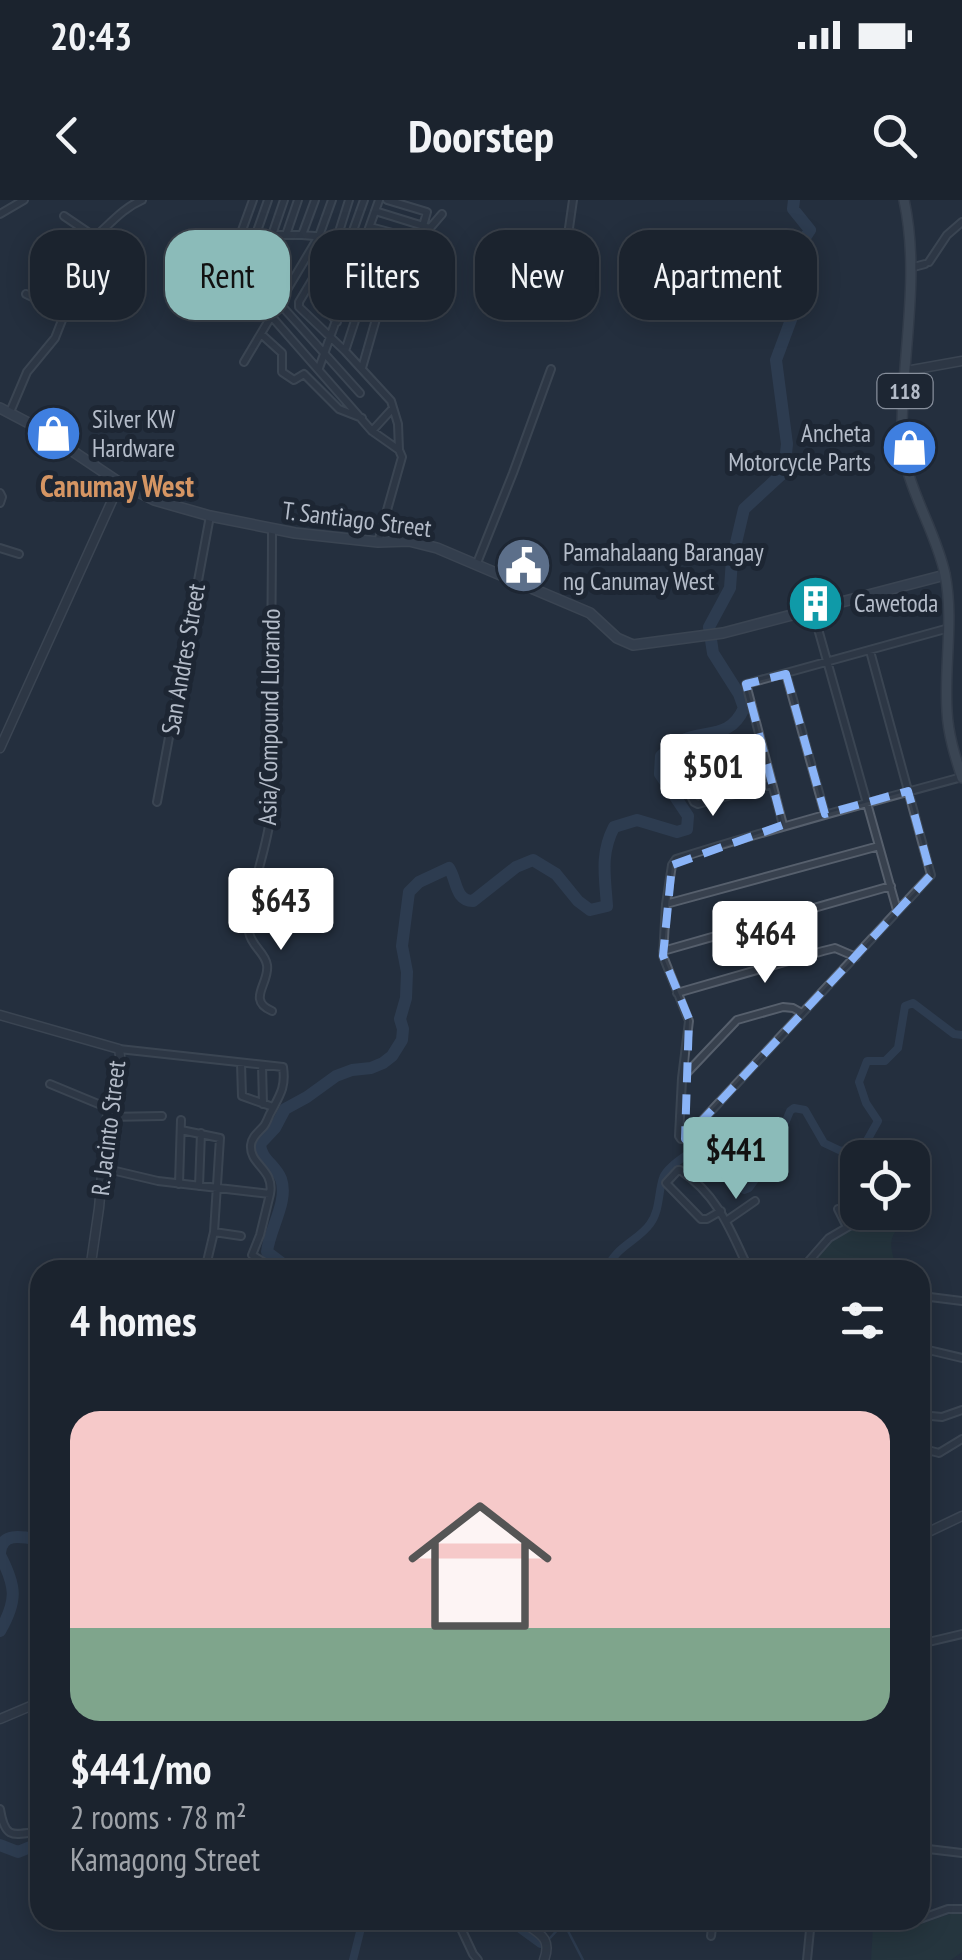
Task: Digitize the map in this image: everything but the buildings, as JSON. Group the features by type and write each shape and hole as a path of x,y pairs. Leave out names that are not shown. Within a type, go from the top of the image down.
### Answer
{"main road":[{"name":"118","path":"904,200 910,268 902,438 914,489 936,539 946,575 950,628 946,706 962,777"},
{"name":"T. Santiago Street","path":"5,410 120,483 154,500 272,528 427,545 590,613 626,644 724,633 946,575"}],"street":[{"path":"0,214 24,200"},
{"path":"104,230 125,208 142,200"},
{"path":"243,230 252,200"},
{"path":"257,230 268,200"},
{"path":"273,230 284,200"},
{"path":"287,230 298,200"},
{"path":"302,235 315,200"},
{"path":"321,230 332,200"},
{"path":"340,230 349,200"},
{"path":"355,230 364,200"},
{"path":"369,230 379,200"},
{"path":"387,200 427,212 427,227"},
{"path":"569,230 573,200"},
{"path":"375,211 427,227"},
{"path":"425,230 442,214"},
{"path":"64,216 86,230"},
{"path":"910,268 927,263 946,236 962,222"},
{"path":"370,226 384,230"},
{"path":"290,234 310,235"},
{"path":"290,287 310,252"},
{"path":"310,283 299,302 310,318"},
{"path":"26,294 30,296"},
{"path":"290,315 360,393"},
{"path":"5,410 62,320"},
{"path":"244,362 270,320"},
{"path":"275,320 372,431 398,450"},
{"path":"312,320 391,401 398,424 398,450 402,458 378,542"},
{"path":"345,351 355,320"},
{"path":"362,370 376,320"},
{"path":"319,368 337,322"},
{"path":"261,334 282,353 282,372 294,380 304,374 339,409 362,418"},
{"path":"906,371 962,361"},
{"path":"477,564 551,369"},
{"path":"372,431 392,408"},
{"path":"0,748 120,483"},
{"path":"0,493 0,503"},
{"name":"San Andres Street","path":"157,802 210,516"},
{"name":"Asia/Compound Llorando","path":"272,528 270,820 249,934 267,966 260,1003 272,1011"},
{"path":"0,548 18,554"},
{"path":"813,610 898,911"},
{"path":"783,825 746,684 950,628"},
{"path":"870,650 908,791 931,875 685,1139 679,1136 689,1021 664,960 666,904 676,859 783,825 908,791 962,777"},
{"path":"786,674 824,814"},
{"path":"948,725 962,725"},
{"path":"682,778 698,804 772,784"},
{"path":"666,904 880,846"},
{"path":"664,951 890,886"},
{"path":"725,915 730,931"},
{"path":"677,992 823,950 835,948 856,957"},
{"path":"682,1078 737,1020 783,1007 802,1013"},
{"name":"R. Jacinto Street","path":"0,1014 119,1049 119,1073 108,1113 91,1260"},
{"path":"119,1049 283,1067 284,1088 250,1146 272,1184 266,1216 252,1254 261,1260"},
{"path":"241,1062 242,1096 273,1108"},
{"path":"262,1065 263,1104"},
{"path":"50,1084 108,1113 162,1116"},
{"path":"179,1184 182,1120"},
{"path":"181,1130 220,1138 214,1232 207,1260"},
{"path":"199,1186 201,1133"},
{"path":"103,1168 179,1184 270,1194"},
{"path":"721,1211 701,1220 666,1183 680,1170 710,1193 721,1211 744,1260"},
{"path":"726,1221 756,1201"},
{"path":"838,1209 840,1213"},
{"path":"810,1260 829,1238 843,1230"},
{"path":"214,1232 241,1236"},
{"path":"930,1297 962,1301"},
{"path":"930,1350 962,1358"},
{"path":"930,1416 942,1417 962,1410"},
{"path":"930,1451 939,1453 962,1439"},
{"path":"930,1531 962,1516"},
{"path":"930,1642 962,1634"},
{"path":"0,1719 30,1706"},
{"path":"0,1809 3,1828 8,1832 30,1833"},
{"path":"930,1849 962,1853"},
{"path":"930,1915 962,1909"},
{"path":"462,1930 478,1960"},
{"path":"533,1930 545,1939 548,1948 544,1960"},
{"path":"711,1936 712,1930"},
{"path":"807,1960 810,1930"}],"highlighted area":[{"path":"786,674 825,814 908,791 931,875 685,1139 689,1019 663,956 672,865 783,825 746,684"}],"green space":[{"path":"721,737 727,756 691,766 686,747"},
{"path":"727,758 733,777 697,788 692,769"},
{"path":"847,1230 897,1230 891,1242 894,1260 813,1260 830,1240"},
{"path":"962,1913 962,1952 951,1960 871,1960 873,1930 930,1930 930,1921"}],"waterway":[{"path":"278,1260 267,1252 283,1188 260,1144 285,1109 336,1076 383,1063 402,1040 400,1019 407,972 402,946 409,892 419,882 449,868 460,894 473,901 516,867 533,860 556,874 590,910 607,906 605,856 614,827 637,820 677,832 687,829 688,816 660,774 661,756 690,737 732,725 744,708 713,653 709,627 730,588 744,509 784,472 787,444 776,360 795,309 789,262 810,230 793,209 794,200"},
{"path":"612,1260 645,1230 657,1208 665,1174 692,1151 744,1190 771,1158 794,1108 805,1110 824,1143 841,1151 865,1144 878,1121 859,1082 867,1061 885,1061 898,1048 905,1006 913,1003 954,1034 962,1035"},
{"path":"0,1553 9,1538 30,1538"},
{"path":"0,1555 13,1593 0,1631"},
{"path":"0,1845 18,1852 30,1847"},
{"path":"353,1960 360,1930"},
{"path":"525,1930 541,1942"},
{"path":"550,1938 557,1930"},
{"path":"568,1930 583,1960"}],"place":[{"name":"Silver KW Hardware","path":"53,433"},
{"name":"Ancheta Motorcycle Parts","path":"910,447"},
{"name":"Pamahalaang Barangay ng Canumay West","path":"524,566"},
{"name":"Cawetoda","path":"815,603"}],"district":[{"name":"Canumay West","path":"117,485"}]}
